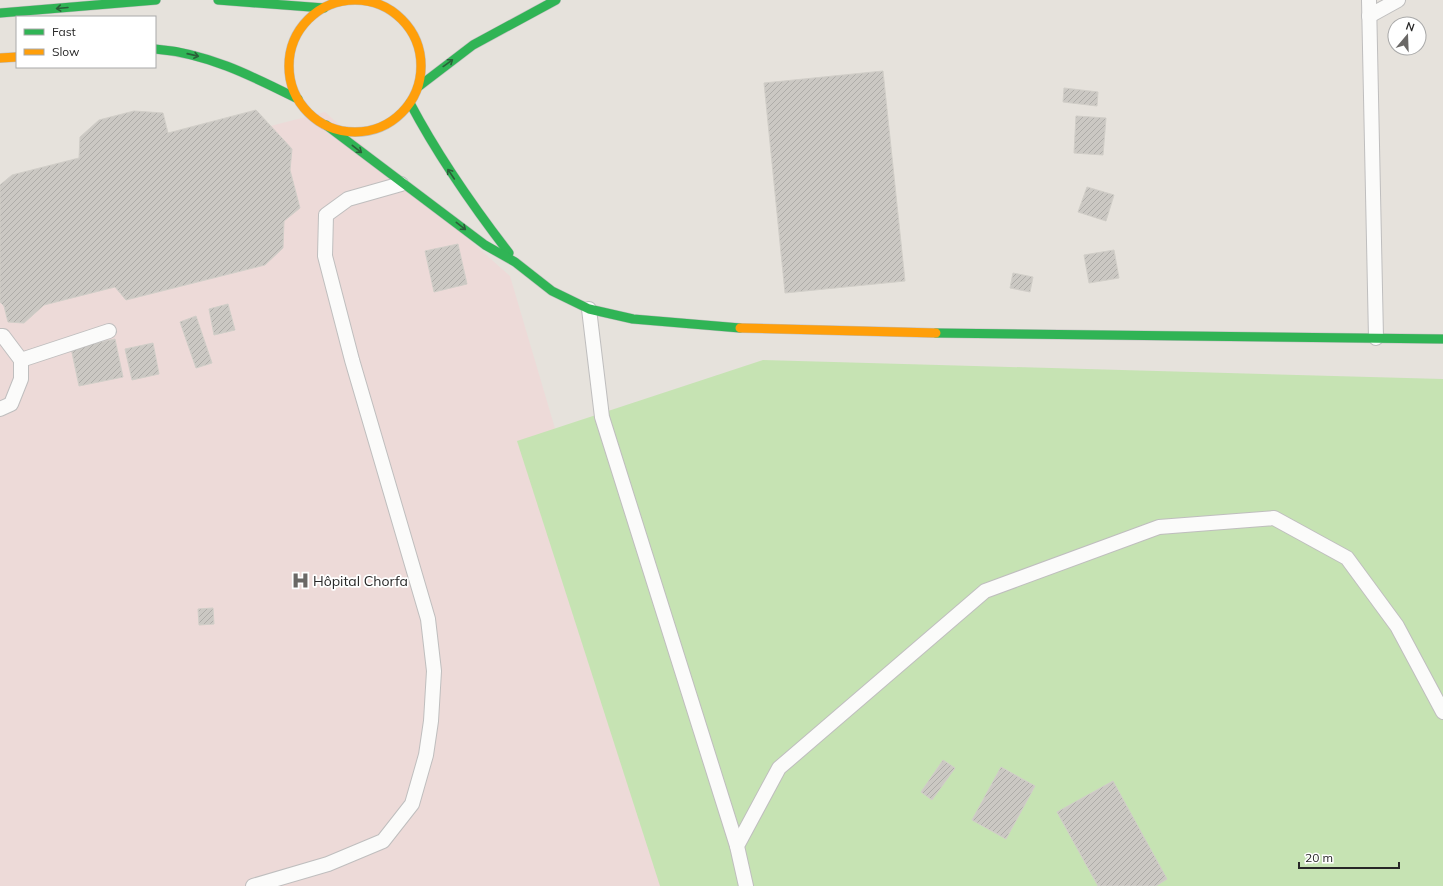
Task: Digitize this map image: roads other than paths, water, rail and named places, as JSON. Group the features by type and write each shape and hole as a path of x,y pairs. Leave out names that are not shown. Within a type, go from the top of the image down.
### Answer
{"main road":[{"path":"0,13 156,0"},
{"path":"218,0 324,8"},
{"path":"418,87 446,64 473,45 556,0"},
{"path":"395,1 374,3 348,1 324,8 307,20 295,38 289,58 290,79 298,99 310,114 401,184 431,203 485,245 515,262 552,291 589,309 633,319 732,328 996,334 1443,339"},
{"path":"326,126 344,131 369,130 382,127 398,117 410,103 418,87 421,61 414,36 397,15 374,3"},
{"path":"156,49 196,55 234,67 298,99"},
{"path":"0,58 16,57"},
{"path":"410,103 424,131 449,170 475,209 515,262"}],"lane":[{"path":"1369,0 1376,338"},
{"path":"1369,16 1398,0"},
{"path":"253,886 328,864 383,841 412,804 426,756 431,721 434,671 428,619 352,360 325,256 326,215 348,199 401,184"},
{"path":"589,309 602,417 737,846 746,886"},
{"path":"21,360 110,331"},
{"path":"0,336 3,336 21,360 21,379 11,404 0,409"},
{"path":"737,846 779,768 984,591 1159,527 1274,518 1347,558 1397,626 1443,712"}],"place":[{"name":"Hôpital Chorfa","path":"300,581"}]}
